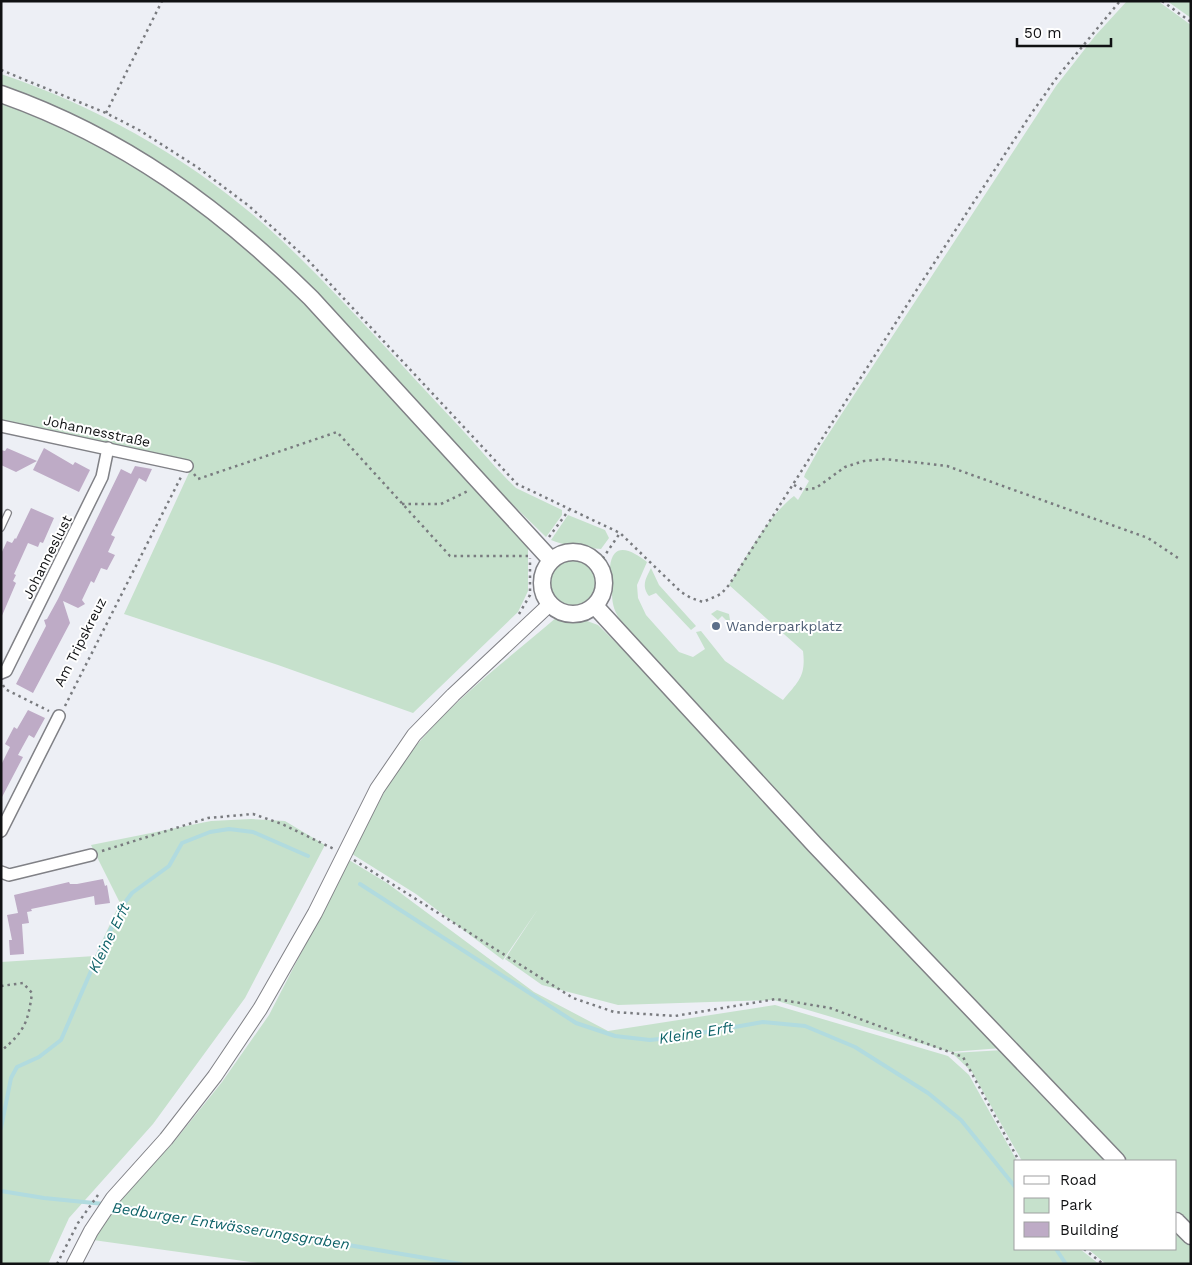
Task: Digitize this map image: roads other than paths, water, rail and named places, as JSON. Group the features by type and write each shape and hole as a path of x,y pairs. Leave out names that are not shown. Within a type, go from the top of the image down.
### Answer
{"main road":[{"path":"1,94 56,116 115,144 172,180 227,220 272,259 311,298 541,555 545,569 542,580 545,598 550,604 569,614 583,613 595,606 605,588 604,576 599,564 583,553 571,551 560,554 541,555"},
{"path":"595,606 822,852 1116,1160"},
{"path":"1177,1221 1191,1236"}],"street":[{"name":"Johannesstraße","path":"1,426 187,466"},
{"name":"Johanneslust","path":"1,673 6,671 85,514 102,478 108,448"},
{"path":"74,1264 91,1231 113,1198 185,1115 215,1076 260,1009 315,912 338,852 377,789 414,735 453,695 550,604"},
{"path":"1,832 59,716"},
{"path":"1,872 9,875 91,854"}],"lane":[{"path":"1,528 8,513"}],"waterway":[{"name":"Kleine Erft","path":"1,1128 11,1078 17,1067 39,1057 61,1040 98,955 123,905 132,893 169,866 182,843 210,832 229,829 253,832 308,856"},
{"name":"Kleine Erft","path":"360,884 576,1023 615,1036 650,1040 763,1022 805,1026 855,1047 928,1093 961,1120 1014,1186"},
{"name":"Bedburger Entwässerungsgraben","path":"1,1191 44,1198 104,1204"},
{"name":"Bedburger Entwässerungsgraben","path":"111,1205 461,1264"},
{"name":"Kleine Erft","path":"1057,1250 1066,1264"}],"place":[{"name":"Wanderparkplatz","path":"716,626"}]}
